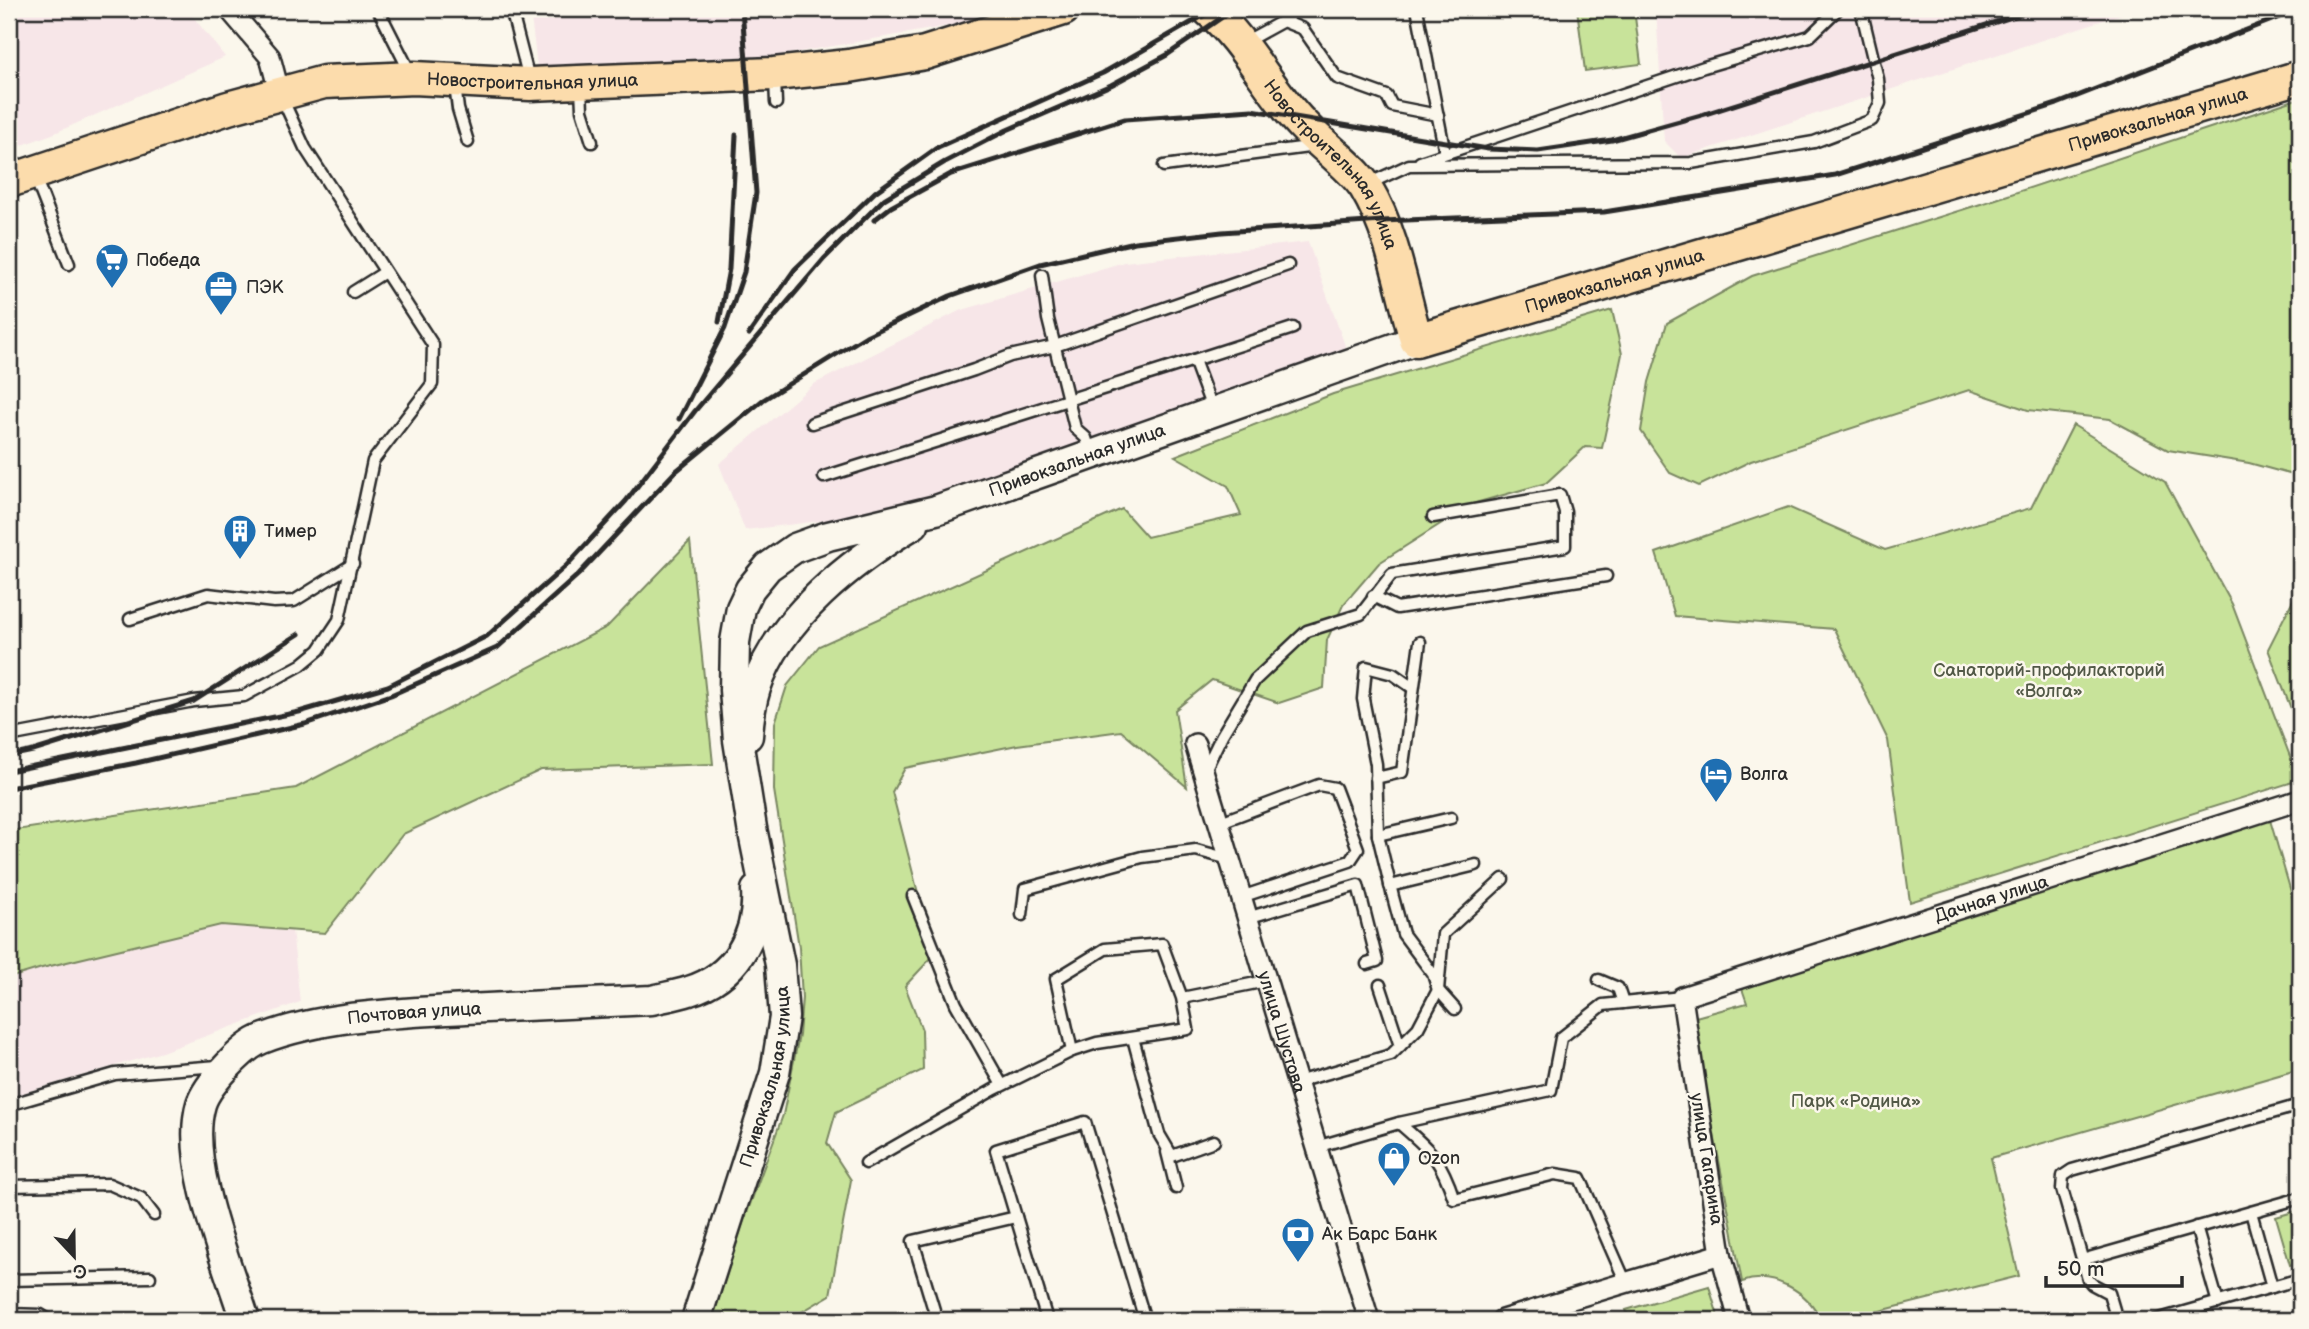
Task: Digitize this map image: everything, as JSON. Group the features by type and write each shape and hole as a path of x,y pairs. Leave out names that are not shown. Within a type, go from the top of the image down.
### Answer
{"main road":[{"name":"Новостроительная улица","path":"21,177 228,108 324,82 414,78 530,84 581,82 775,89 849,66 925,53 1000,25 1063,9"},
{"name":"Новостроительная улица","path":"1208,9 1225,23 1242,43 1259,71 1301,123 1365,185 1382,221 1416,340"},
{"name":"Привокзальная улица","path":"936,510 1416,340 2300,77"},
{"path":"744,770 756,688 773,652 805,609 837,578 876,547 936,510"},
{"path":"752,828 734,690 735,642 741,608 750,589 768,567 795,548 828,536 936,510"},
{"name":"Привокзальная улица","path":"696,1320 775,1073 784,1017 780,965 752,828"},
{"name":"Почтовая улица","path":"244,1320 206,1196 197,1142 201,1102 226,1066 259,1040 318,1024 376,1014 652,1000 692,991 728,970 747,945 757,909 752,828"}],"street":[{"path":"229,9 270,57 280,95"},
{"name":"улица Шустова","path":"1195,744 1369,1320"},
{"name":"Дачная улица","path":"1682,997 2300,800"},
{"name":"улица Гагарина","path":"1682,997 1721,1254 1739,1320"},
{"path":"1502,1320 1529,1316 1721,1254"}],"lane":[{"path":"378,9 414,78"},
{"path":"511,9 530,84"},
{"path":"1242,43 1283,21 1296,9"},
{"path":"1417,9 1445,153"},
{"path":"1365,185 1445,153 1704,67 1810,36 1838,9"},
{"path":"1409,166 1691,163 1814,142 1872,120 1880,103 1878,79 1861,9"},
{"path":"1283,21 1303,29 1337,78 1387,96 1392,106 1438,115"},
{"path":"455,80 458,109 468,142"},
{"path":"581,82 582,110 592,142"},
{"path":"9,736 194,701 244,696 301,665 319,650 339,620 373,461 432,384 433,345 304,148 280,95"},
{"path":"1164,166 1323,145"},
{"path":"21,177 69,264"},
{"path":"812,423 1010,356 1055,346 1288,265"},
{"path":"353,292 385,272"},
{"path":"1042,275 1055,346 1075,428 1086,438 1091,454"},
{"path":"824,477 1293,328"},
{"path":"1194,360 1213,412"},
{"path":"1203,773 1255,680 1307,631 1361,614 1392,573 1565,546 1565,512 1560,495 1433,516"},
{"path":"130,619 208,594 274,602 294,601 353,564"},
{"path":"1373,596 1397,608 1606,576"},
{"path":"1376,778 1402,772 1420,642"},
{"path":"1413,688 1393,674 1366,667 1363,699 1376,778 1378,835 1403,934 1433,974 1438,990 1455,1009"},
{"path":"1218,822 1319,785 1335,788 1358,849 1350,860 1241,897"},
{"path":"1378,835 1451,818"},
{"path":"1022,915 1025,889 1142,856 1196,850 1229,859"},
{"path":"1390,886 1476,865"},
{"path":"1297,1082 1391,1055 1418,1028 1438,990 1443,934 1503,879"},
{"path":"1247,918 1358,886 1377,961 1367,964"},
{"path":"913,896 956,1004 1002,1085"},
{"path":"866,1163 1002,1085 1072,1051 1097,1044 1188,1029 1181,998 1161,944 1105,949 1056,979 1072,1051"},
{"path":"1599,980 1618,988 1623,1003"},
{"path":"1181,998 1266,981"},
{"path":"1380,985 1400,1046"},
{"path":"1316,1147 1399,1123 1551,1090 1561,1038 1603,1005 1682,997"},
{"path":"1133,1038 1159,1134 1172,1156 1214,1141"},
{"path":"9,1107 115,1074 226,1066"},
{"path":"2117,1320 2109,1293 2090,1282 2082,1260 2061,1184 2066,1173 2300,1105"},
{"path":"1047,1320 996,1150 1085,1122 1145,1320"},
{"path":"1399,1123 1436,1155 1454,1199 1555,1174 1580,1178 1626,1283"},
{"path":"1164,1143 1176,1188"},
{"path":"9,1186 109,1184 142,1198 154,1215"},
{"path":"2082,1260 2300,1198"},
{"path":"2251,1212 2272,1287"},
{"path":"937,1320 913,1241 1016,1217"},
{"path":"2196,1227 2218,1303"},
{"path":"9,1280 149,1277"},
{"path":"2156,1320 2300,1279"},
{"path":"9,1314 41,1315 50,1320"}],"shaded area":[{"path":"9,9 187,9 225,57 55,133 9,150"},
{"path":"530,9 972,9 977,21 776,56 537,66"},
{"path":"1656,9 2137,9 1681,158 1664,141"},
{"path":"1308,242 1348,354 886,513 745,530 719,464 814,384 959,311 1124,262"},
{"path":"221,925 292,930 300,1002 162,1052 9,1097 9,978"}],"green space":[{"path":"1462,9 1528,9 1463,17"},
{"path":"1577,9 1634,9 1641,64 1585,71"},
{"path":"2300,98 2300,477 2249,463 2168,450 2110,419 2028,410 1969,390 1751,461 1699,486 1670,473 1641,431 1649,382 1667,323 1752,276 1987,202"},
{"path":"1612,310 1622,354 1602,448 1585,447 1546,483 1472,504 1379,563 1343,605 1327,640 1324,688 1279,703 1212,680 1175,710 1187,787 1121,731 1017,745 905,768 892,792 934,955 905,986 922,1030 923,1070 836,1112 827,1143 851,1180 830,1295 788,1320 712,1320 741,1229 783,1115 799,1035 802,998 799,947 774,790 775,723 787,686 819,646 1122,509 1147,537 1241,515 1228,486 1175,456 1333,394"},
{"name":"Санаторий-профилакторий «Волга»","path":"2073,425 2165,482 2232,604 2299,780 1910,902 1888,740 1834,629 1675,616 1656,553 1788,507 1885,550 2031,508"},
{"path":"690,541 713,764 541,770 403,834 325,933 221,925 9,978 9,831 296,788 607,627"},
{"path":"2300,586 2300,732 2268,649"},
{"name":"Парк «Родина»","path":"2270,820 2300,923 2300,1069 1991,1158 2019,1276 1844,1320 1821,1320 1808,1300 1788,1286 1766,1279 1742,1282 1692,1018 1747,1003 1740,983"},
{"path":"2300,1210 2300,1262 2290,1265 2276,1217"},
{"path":"1709,1286 1719,1320 1629,1320 1626,1310"}],"railway":[{"path":"679,419 725,328 744,272 756,193 742,9"},
{"path":"749,334 795,269 875,192 938,147 1103,73 1215,9"},
{"path":"9,771 299,712 388,686 487,636 567,565 626,501 695,411 824,259 884,199 945,162 1007,130 1111,85 1167,55 1234,9"},
{"path":"874,220 891,207 951,174 1125,119 1252,110 1488,149 1538,151 1612,140 1705,114 2037,9"},
{"path":"9,788 136,763 305,724 391,695 497,648 579,574 675,472 763,400 866,336 950,296 1040,264 1135,242 1222,232 1382,221 1604,212 1835,175 2057,104 2300,9"},
{"path":"719,322 729,269 736,135"},
{"path":"9,756 194,701 299,634"}],"place":[{"name":"Победа","path":"112,290"},
{"name":"ПЭК","path":"221,317"},
{"name":"Тимер","path":"240,561"},
{"name":"Волга","path":"1716,804"},
{"name":"Ozon","path":"1394,1188"},
{"name":"Ак Барс Банк","path":"1298,1264"}]}
